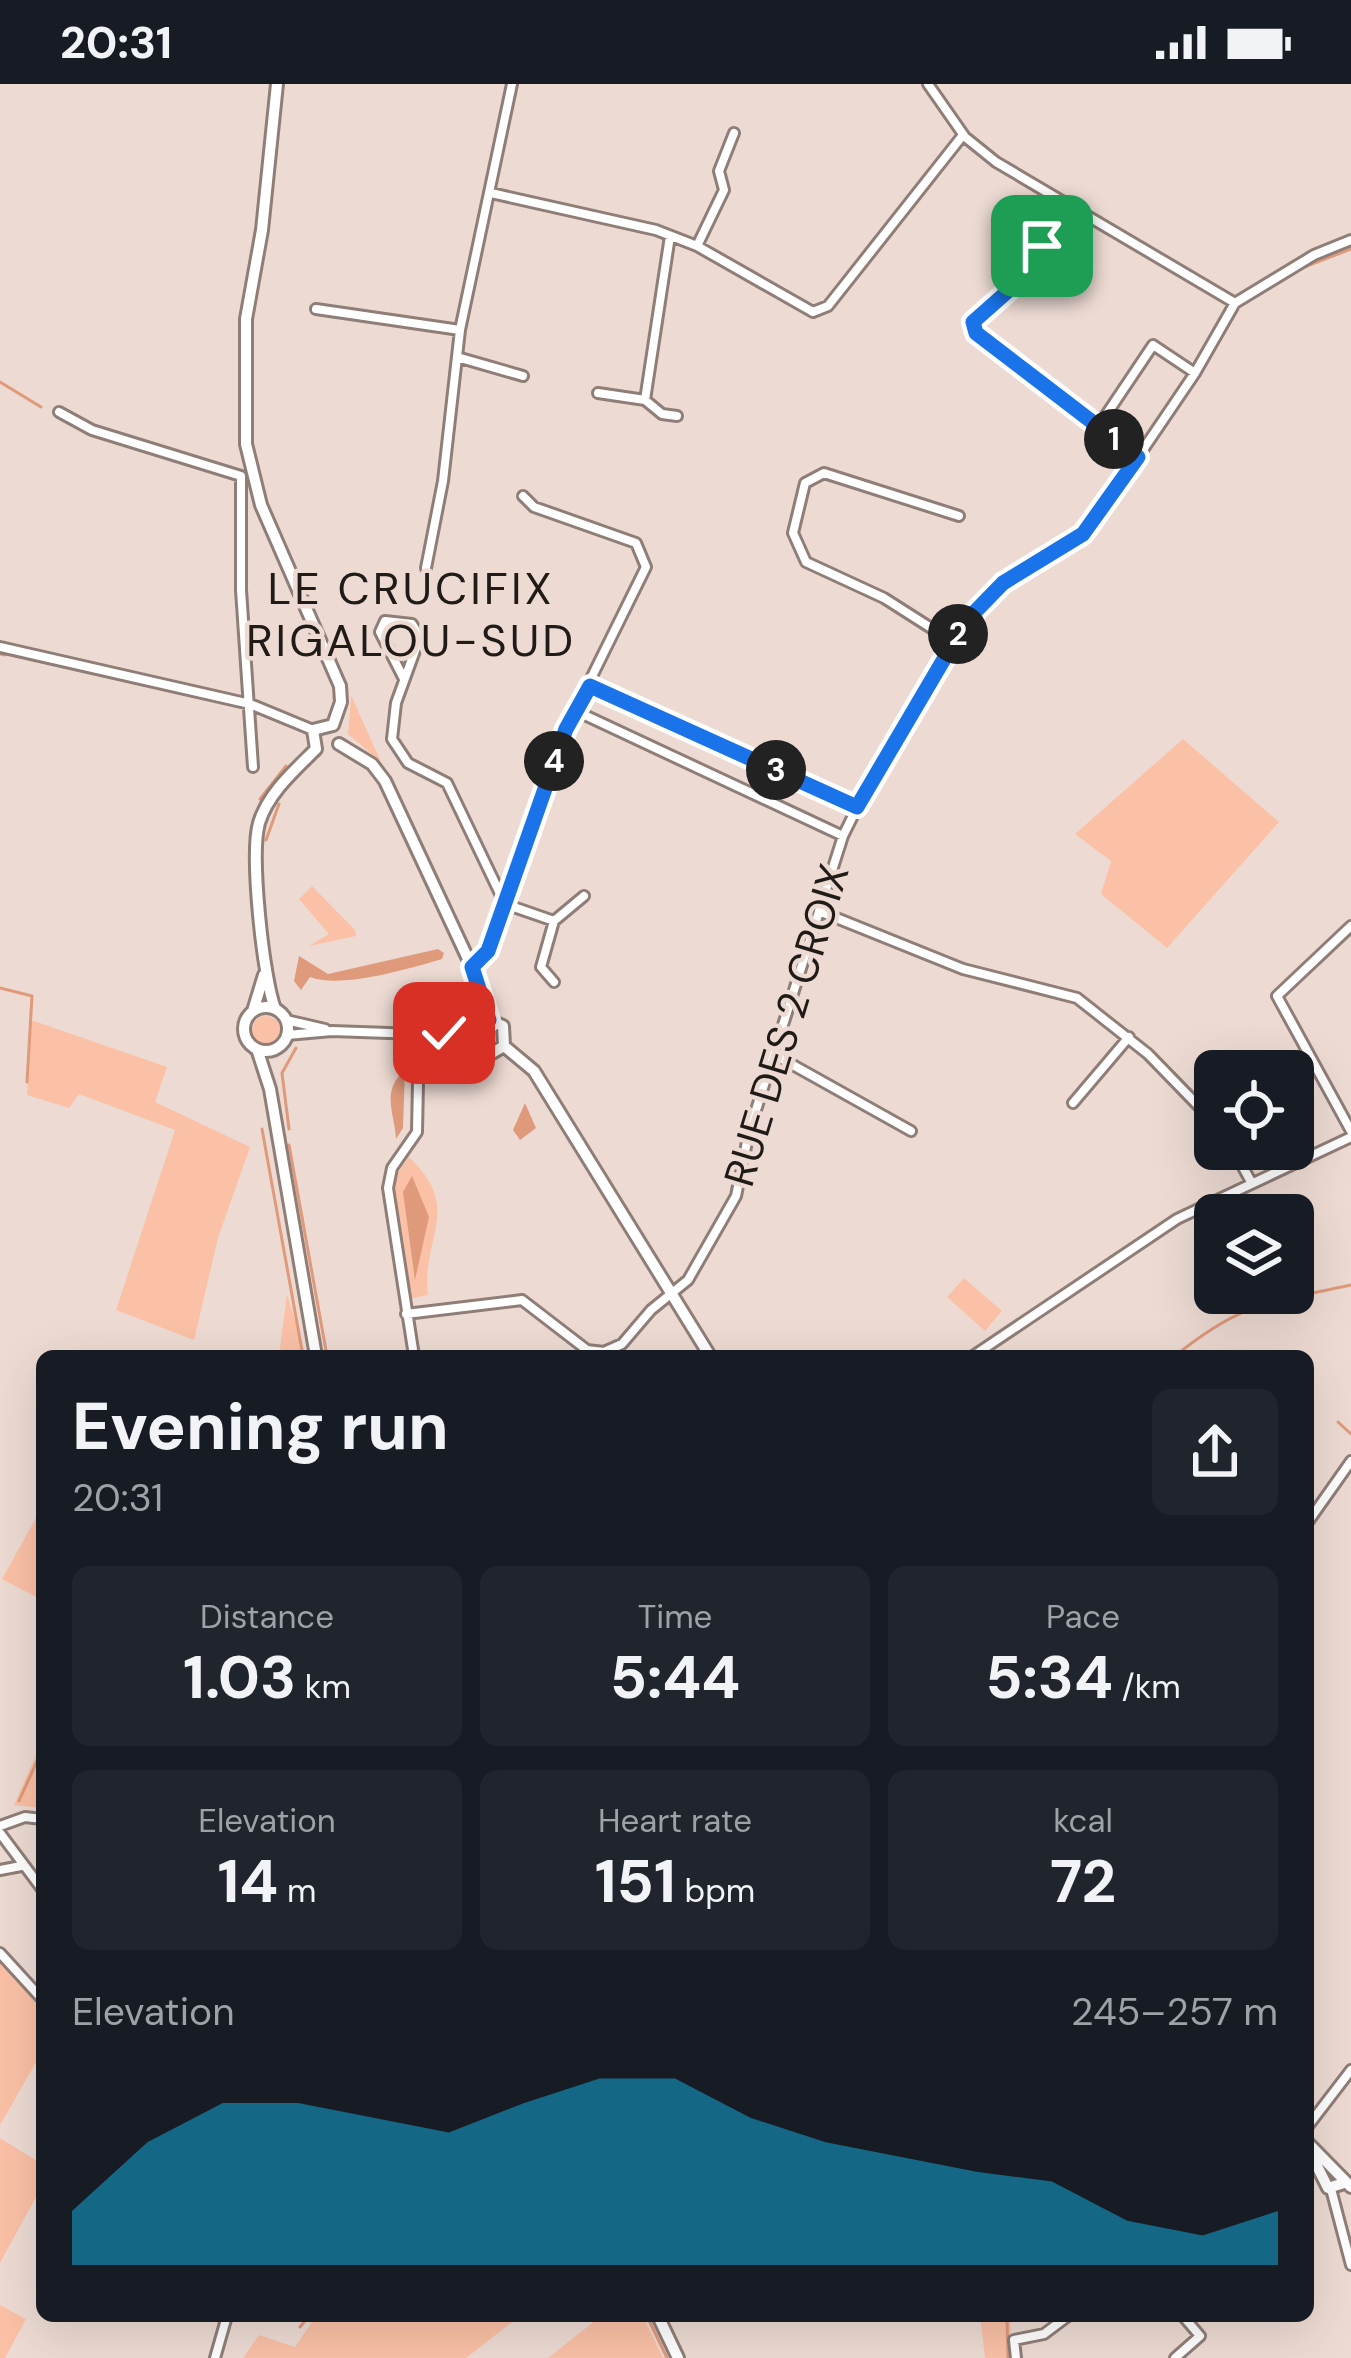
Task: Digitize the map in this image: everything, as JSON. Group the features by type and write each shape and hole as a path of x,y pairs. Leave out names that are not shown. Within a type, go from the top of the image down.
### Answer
{"street":[{"path":"277,84 262,230 246,319 246,444 261,505 340,686 341,702 333,725 339,744 380,773 472,967 489,1020 506,1031 504,1046"},
{"path":"426,568 443,481 460,330 512,84"},
{"path":"928,84 963,135 996,162 1235,303 1314,255 1351,240"},
{"path":"697,246 724,190 719,171 734,133"},
{"path":"491,193 670,236 697,246 794,302 821,311 963,135"},
{"path":"1067,205 1008,291 973,322 976,333 1138,457"},
{"path":"645,400 670,236"},
{"name":"RUE DES 2 CROIX","path":"608,1350 622,1344 673,1293 728,1218 843,836 953,642 992,591 1083,534 1195,373 1235,303"},
{"path":"316,309 460,330"},
{"path":"1098,428 1153,345 1195,373"},
{"path":"457,357 523,376"},
{"path":"598,393 645,400 662,414 676,416"},
{"path":"59,412 92,430 241,476 241,590 253,767"},
{"path":"953,642 884,598 806,562 793,533 806,482 824,473 959,516"},
{"path":"472,967 486,956 576,711 643,579 645,558 636,543 534,507 523,496"},
{"path":"404,680 380,632 386,621 412,624 419,632 404,680 392,717 392,740 408,763 447,783 505,904 554,921"},
{"path":"0,647 250,704 313,730 333,725"},
{"path":"590,686 857,807"},
{"path":"576,711 843,836"},
{"path":"313,730 316,749"},
{"path":"316,749 329,752 339,744"},
{"path":"316,749 280,786 260,822 264,972 275,1009 286,1020 332,1031"},
{"path":"554,982 541,968 554,921 584,896"},
{"path":"819,911 963,969 1062,992 1092,1007 1194,1102"},
{"path":"982,1350 1177,1219 1351,1134 1277,996 1351,926"},
{"path":"264,972 244,1032 257,1049 270,1089 315,1350"},
{"path":"253,1012 275,1009"},
{"path":"286,1020 287,1035"},
{"path":"474,1036 489,1020"},
{"path":"270,1089 275,1049 287,1035 332,1031 474,1036"},
{"path":"413,1350 388,1188 392,1168 417,1132 418,1032"},
{"path":"474,1036 483,1051 504,1046"},
{"path":"1073,1103 1129,1037"},
{"path":"504,1046 534,1071 706,1350"},
{"path":"257,1049 275,1049"},
{"path":"775,1055 911,1131"},
{"path":"1245,1170 1250,1180"},
{"name":"RUE DES 2 CROIX","path":"406,1314 522,1300 587,1350"},
{"path":"1314,1513 1351,1461"},
{"path":"36,1818 25,1816 0,1830 36,1882"},
{"path":"0,1870 21,1866"},
{"path":"0,1953 36,1992"},
{"path":"1314,2118 1351,2070"},
{"path":"1314,2155 1328,2179 1351,2265"},
{"path":"1314,2179 1342,2174 1347,2185"},
{"path":"215,2358 224,2322"},
{"path":"661,2322 678,2358"},
{"path":"1016,2358 1014,2340 1044,2334 1060,2322"},
{"path":"1175,2358 1200,2336 1189,2322"}],"shaded area":[{"path":"351,695 381,762 348,734"},
{"path":"1183,739 1279,822 1167,948 1101,894 1111,861 1075,834"},
{"path":"312,886 356,936 309,946 329,934 299,899"},
{"path":"438,949 444,953 442,959 393,972 338,981 310,977 301,990 294,981 299,956 328,974"},
{"path":"266,1016 276,1020 280,1030 276,1040 266,1044 256,1040 252,1030 256,1020"},
{"path":"31,1020 167,1067 155,1102 250,1147 218,1238 194,1340 116,1310 175,1130 79,1094 69,1108 27,1095"},
{"path":"405,1070 403,1128 396,1139 391,1094"},
{"path":"525,1103 536,1128 520,1140 513,1130"},
{"path":"409,1157 434,1192 437,1208 428,1295 408,1299 393,1179"},
{"path":"412,1176 429,1217 415,1280 403,1192"},
{"path":"964,1278 1002,1311 985,1331 947,1297"},
{"path":"287,1294 304,1350 280,1350"},
{"path":"36,1518 36,1597 2,1579"},
{"path":"36,1755 36,1807 14,1805"},
{"path":"0,1957 36,1994 36,2062 0,2125"},
{"path":"0,2138 36,2160 36,2197 0,2263"},
{"path":"0,2305 26,2319 5,2358 0,2358"},
{"path":"312,2322 512,2322 466,2358 243,2358 259,2335 295,2347"},
{"path":"593,2322 646,2322 663,2358 548,2358"},
{"path":"981,2322 1010,2322 1012,2358 985,2358"}],"waterway":[{"path":"1016,180 1058,205"},
{"path":"1068,211 1109,234"},
{"path":"1294,271 1351,249"},
{"path":"0,382 41,407"},
{"path":"0,654 5,655"},
{"path":"260,799 286,766"},
{"path":"266,840 279,804"},
{"path":"0,988 32,996 27,1082"},
{"path":"289,1129 282,1073 296,1048"},
{"path":"262,1129 302,1350"},
{"path":"289,1145 326,1350"},
{"path":"1217,1194 1226,1190"},
{"path":"1188,1209 1194,1206"},
{"path":"1183,1350 1239,1314 1351,1285"},
{"path":"976,1350 1021,1319"},
{"path":"1338,1422 1351,1434"},
{"path":"19,1801 36,1763"},
{"path":"220,2354 230,2322"},
{"path":"300,2327 304,2322"},
{"path":"650,2322 667,2358"},
{"path":"1007,2322 1008,2358"}],"district":[{"name":"LE CRUCIFIX RIGALOU-SUD","path":"411,614"}],"route":[{"path":"444,1033 474,1036 489,1020 472,967 488,951 566,729 590,686 857,807 888,746 983,599 1071,544 1094,522 1138,457 976,333 973,322 1008,291 1042,246"}]}
